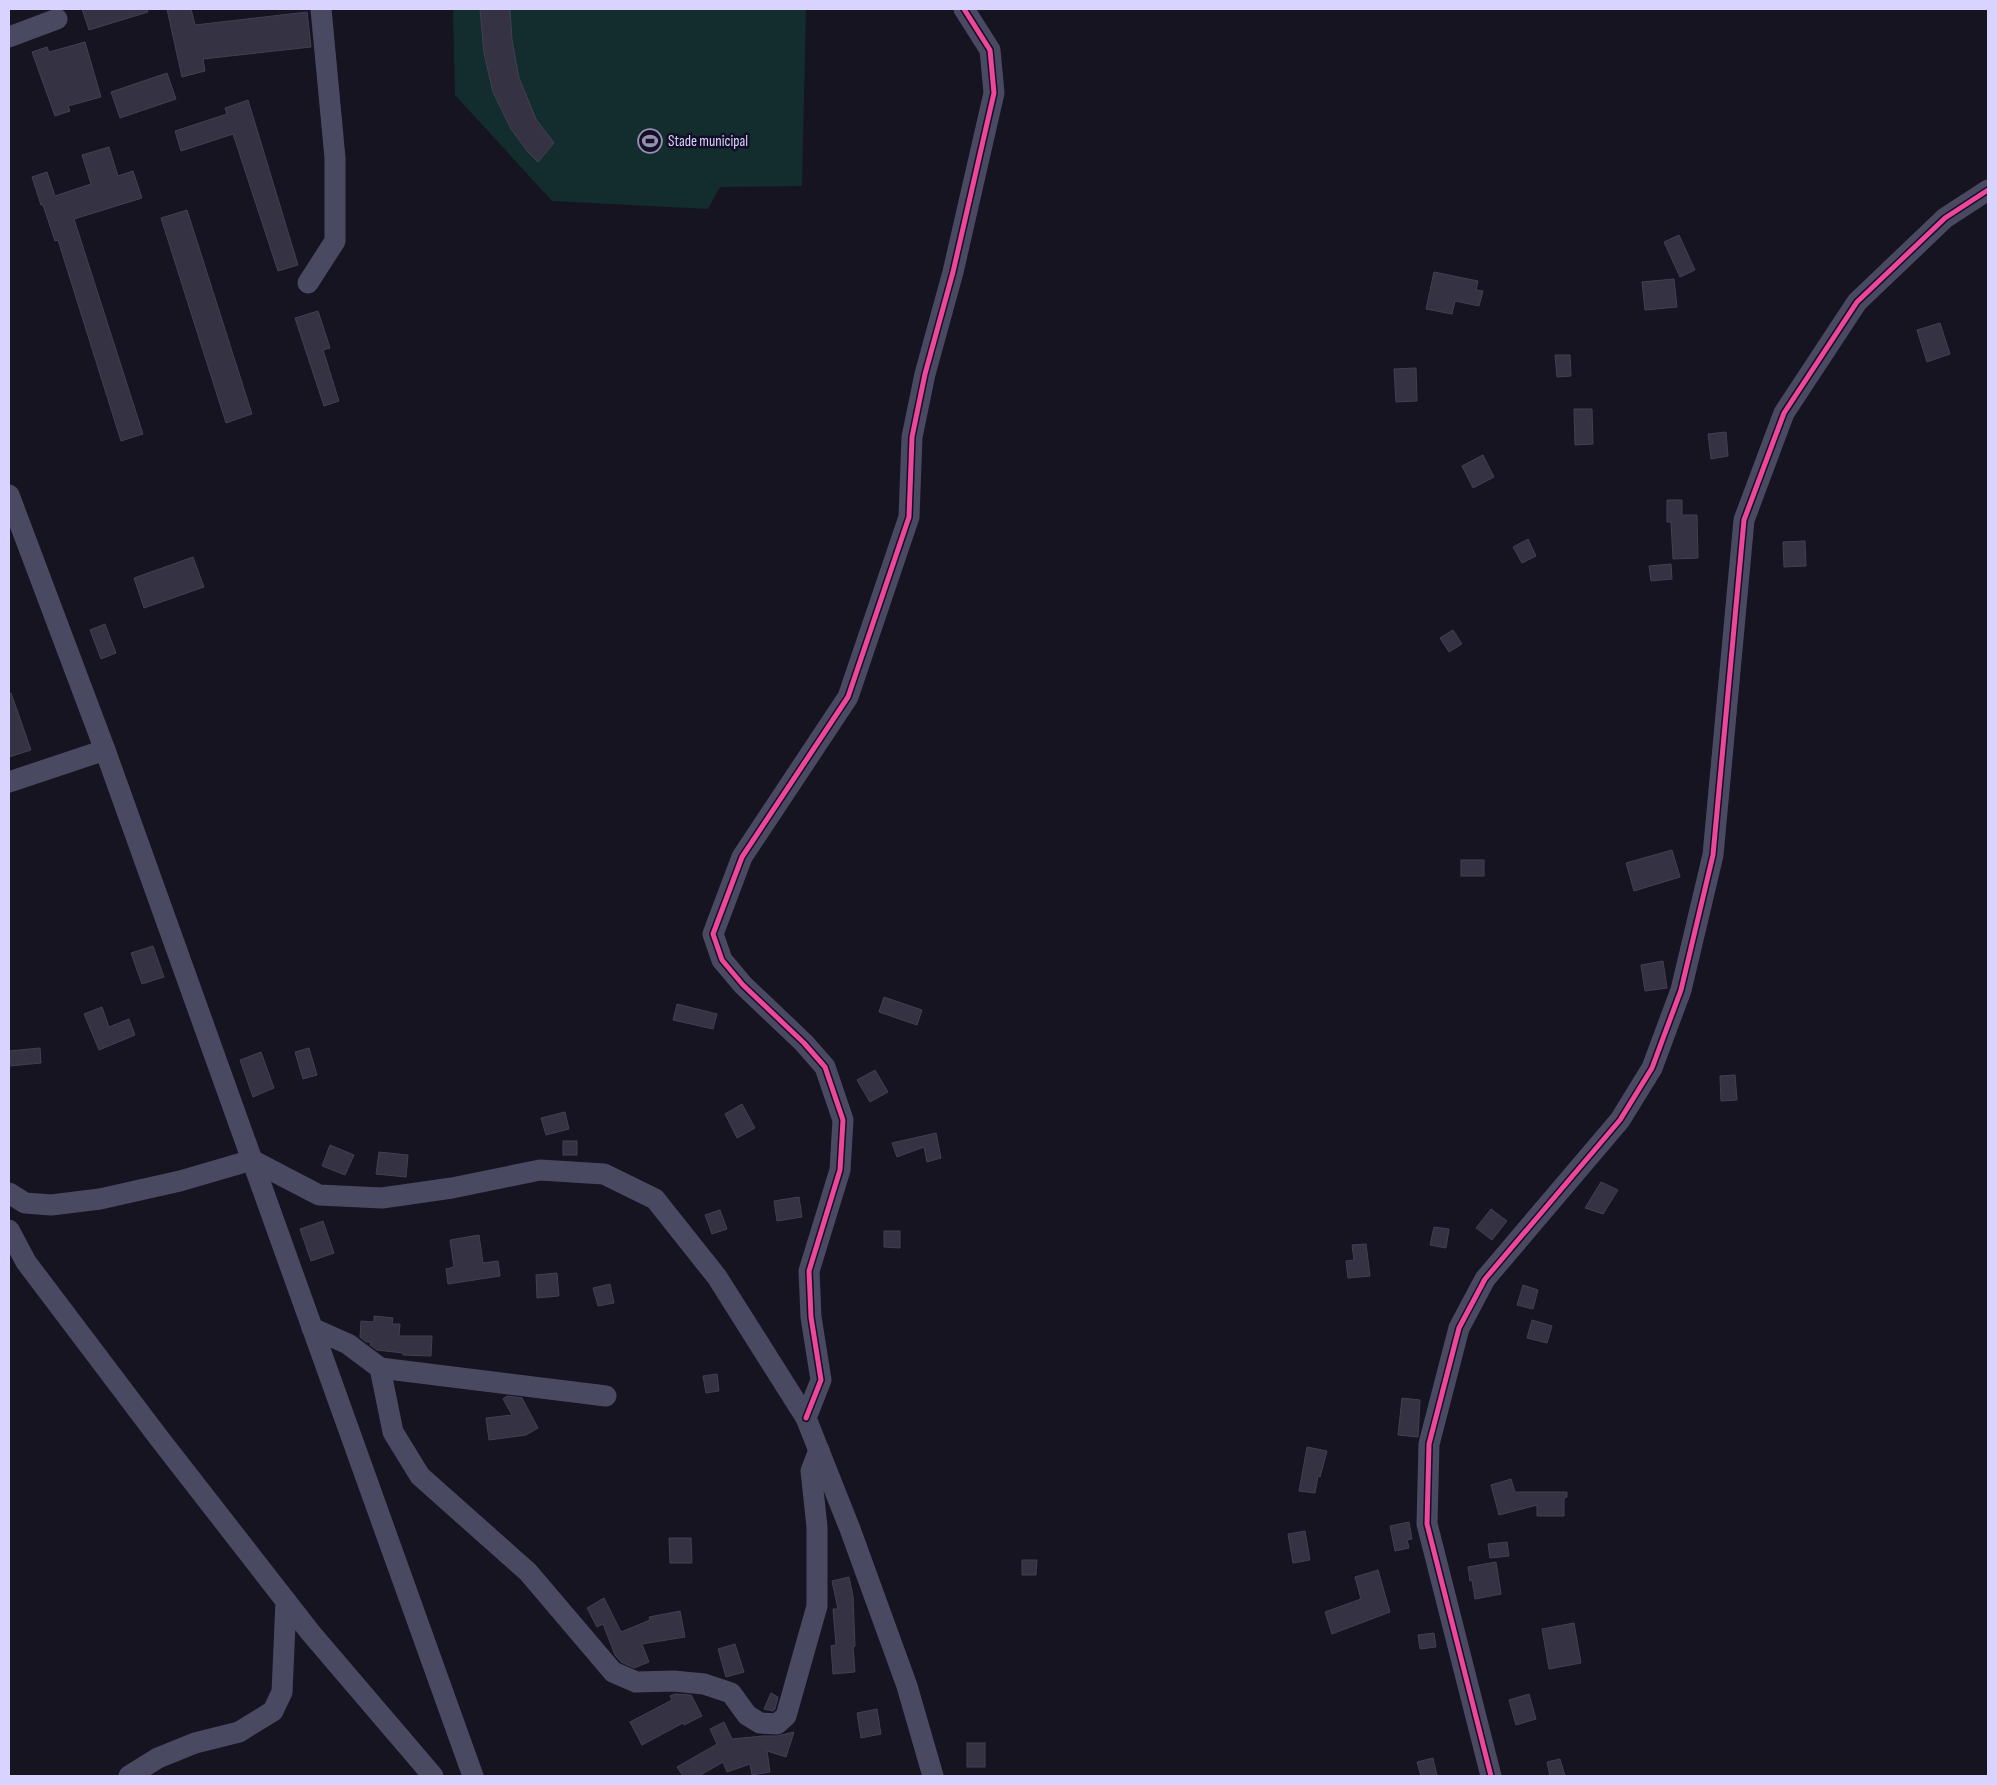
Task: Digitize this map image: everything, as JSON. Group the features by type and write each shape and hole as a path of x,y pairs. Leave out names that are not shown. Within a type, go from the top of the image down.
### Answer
{"street":[{"path":"308,282 334,240 335,158 321,9"},
{"path":"806,1418 821,1380 811,1317 809,1271 840,1170 843,1120 825,1067 804,1043 743,985 722,960 713,934 742,857 807,756 848,697 909,517 912,437 924,374 953,272 994,92 990,50 964,9"},
{"path":"9,37 58,19"},
{"path":"1491,1776 1427,1524 1429,1444 1459,1328 1485,1279 1620,1120 1652,1068 1681,990 1713,855 1744,520 1784,413 1857,302 1945,218 1988,190"},
{"path":"9,494 105,750 473,1776"},
{"path":"9,782 105,750"},
{"path":"9,1194 25,1203 51,1205 100,1199 180,1182 252,1160 318,1195 373,1198 452,1188 540,1170 604,1174 655,1199 717,1277 806,1418 850,1529 907,1686 933,1776"},
{"path":"9,1230 26,1262 159,1438 310,1632 433,1776"},
{"path":"312,1328 348,1344 380,1368 606,1396"},
{"path":"380,1368 393,1432 420,1476 528,1572 612,1672 636,1682 674,1681 704,1684 731,1692 747,1715 760,1723 777,1724 786,1716 817,1606 817,1527 811,1471 819,1450"},
{"path":"130,1776 158,1758 195,1743 239,1732 273,1711 282,1692 286,1601"}],"green space":[{"name":"Stade municipal","path":"453,9 806,9 802,186 720,187 708,209 552,201 455,95"}],"building":[{"path":"82,9 147,9 148,12 89,30"},
{"path":"167,9 191,9 195,25 307,12 311,47 203,59 205,71 182,77"},
{"path":"480,9 510,9 512,40 519,78 536,119 554,143 538,162 511,129 493,92 484,53"},
{"path":"85,42 101,97 68,106 70,111 55,116 32,52 47,47 49,52"},
{"path":"167,73 176,99 120,118 111,92"},
{"path":"248,100 298,265 278,271 233,134 181,151 175,131 227,114 225,108"},
{"path":"109,147 118,176 133,171 142,198 74,219 143,434 121,441 58,240 55,241 32,177 47,172 55,196 91,184 82,155"},
{"path":"187,210 252,414 226,423 161,218"},
{"path":"1679,235 1695,270 1680,277 1664,242"},
{"path":"1434,272 1478,281 1476,290 1483,291 1479,306 1455,301 1452,314 1426,309"},
{"path":"1674,279 1677,307 1645,310 1642,282"},
{"path":"318,311 330,348 323,350 339,401 324,406 295,318"},
{"path":"1940,323 1950,354 1927,362 1917,330"},
{"path":"1555,355 1570,355 1571,376 1557,377"},
{"path":"1416,368 1417,401 1396,402 1394,369"},
{"path":"1574,409 1592,409 1593,444 1575,445"},
{"path":"1726,432 1728,456 1711,459 1708,434"},
{"path":"1483,455 1494,477 1473,488 1462,466"},
{"path":"1667,500 1682,500 1682,515 1697,515 1698,558 1673,559 1671,522 1667,522"},
{"path":"1528,539 1536,556 1522,563 1513,547"},
{"path":"1805,541 1806,566 1784,567 1783,542"},
{"path":"193,557 204,587 144,608 134,578"},
{"path":"1671,564 1672,579 1651,581 1649,566"},
{"path":"105,624 116,653 101,659 90,630"},
{"path":"1453,630 1462,644 1449,652 1440,638"},
{"path":"11,693 31,750 9,757 9,694"},
{"path":"1672,850 1680,877 1634,891 1626,863"},
{"path":"1461,860 1484,860 1484,876 1461,876"},
{"path":"153,946 164,977 142,984 131,953"},
{"path":"1663,961 1667,988 1645,991 1641,965"},
{"path":"884,997 922,1010 917,1025 879,1012"},
{"path":"677,1004 717,1014 713,1029 673,1020"},
{"path":"102,1007 109,1027 129,1019 135,1035 99,1050 84,1014"},
{"path":"40,1048 41,1063 9,1066 9,1051"},
{"path":"309,1048 317,1075 303,1079 295,1052"},
{"path":"261,1052 274,1088 253,1097 240,1060"},
{"path":"875,1070 888,1092 870,1102 857,1080"},
{"path":"1735,1075 1737,1100 1721,1101 1720,1076"},
{"path":"742,1104 755,1128 737,1138 725,1114"},
{"path":"565,1112 569,1129 546,1135 541,1118"},
{"path":"936,1133 941,1158 927,1162 924,1147 897,1157 892,1143"},
{"path":"563,1141 577,1141 577,1155 563,1155"},
{"path":"330,1145 354,1155 345,1175 322,1166"},
{"path":"379,1152 408,1155 406,1177 376,1174"},
{"path":"1601,1182 1618,1190 1603,1214 1585,1208"},
{"path":"799,1197 802,1217 777,1221 774,1201"},
{"path":"1491,1209 1507,1221 1492,1240 1476,1228"},
{"path":"720,1210 727,1229 712,1234 705,1215"},
{"path":"323,1221 334,1253 311,1261 300,1229"},
{"path":"1434,1227 1449,1229 1446,1248 1430,1245"},
{"path":"884,1231 900,1231 900,1248 884,1247"},
{"path":"479,1235 483,1263 498,1261 500,1276 448,1284 446,1269 454,1267 450,1240"},
{"path":"1366,1244 1370,1276 1348,1278 1346,1261 1354,1260 1352,1245"},
{"path":"557,1273 559,1296 537,1298 536,1275"},
{"path":"610,1284 614,1303 598,1306 593,1288"},
{"path":"1523,1285 1538,1290 1533,1309 1517,1305"},
{"path":"374,1316 393,1318 392,1324 400,1324 399,1336 432,1336 431,1356 403,1355 403,1353 377,1350 370,1345 371,1342 366,1342 360,1337 361,1321 374,1322"},
{"path":"1532,1320 1552,1326 1547,1343 1527,1338"},
{"path":"717,1374 719,1391 706,1393 703,1376"},
{"path":"507,1396 522,1398 538,1428 526,1435 489,1440 486,1418 512,1415 503,1399"},
{"path":"1402,1398 1420,1400 1418,1437 1398,1435"},
{"path":"1307,1447 1327,1451 1320,1477 1318,1476 1315,1493 1299,1491"},
{"path":"1511,1479 1515,1492 1567,1492 1567,1497 1564,1498 1564,1516 1537,1516 1537,1505 1499,1515 1491,1485"},
{"path":"1409,1522 1412,1539 1407,1540 1409,1548 1395,1551 1390,1526"},
{"path":"1305,1531 1310,1560 1293,1563 1288,1534"},
{"path":"669,1538 691,1538 692,1563 670,1563"},
{"path":"1507,1542 1509,1556 1490,1558 1488,1544"},
{"path":"1022,1560 1037,1560 1036,1575 1022,1575"},
{"path":"1496,1562 1501,1594 1475,1599 1468,1567"},
{"path":"1378,1570 1390,1612 1332,1634 1325,1612 1361,1599 1355,1577"},
{"path":"849,1577 853,1596 855,1672 833,1674 831,1646 836,1645 833,1609 838,1609 832,1581"},
{"path":"604,1598 621,1632 650,1620 649,1617 680,1611 685,1637 642,1644 649,1662 634,1668 621,1662 615,1655 603,1624 597,1627 587,1608"},
{"path":"1574,1623 1581,1663 1549,1669 1542,1629"},
{"path":"1434,1633 1436,1647 1420,1649 1418,1635"},
{"path":"735,1644 744,1672 726,1677 718,1649"},
{"path":"771,1693 778,1697 773,1711 764,1709"},
{"path":"675,1694 691,1695 702,1716 684,1725 683,1723 642,1745 630,1722 672,1700 670,1696"},
{"path":"1529,1694 1536,1719 1516,1725 1509,1700"},
{"path":"877,1709 881,1734 861,1738 857,1713"},
{"path":"724,1722 732,1739 777,1736 794,1732 786,1757 767,1751 770,1772 752,1775 750,1764 727,1772 723,1762 699,1776 683,1776 677,1767 717,1744 710,1729"},
{"path":"967,1743 985,1743 985,1767 967,1767"},
{"path":"1433,1758 1437,1776 1421,1776 1417,1762"},
{"path":"1560,1759 1565,1776 1550,1776 1547,1762"}],"cycle path":[{"path":"806,1418 821,1380 811,1317 809,1271 840,1170 843,1120 825,1067 804,1043 743,985 722,960 713,934 742,857 848,697 909,517 912,437 925,374 953,272 994,93 990,50 964,9"},
{"path":"1491,1776 1427,1524 1429,1444 1459,1328 1485,1279 1620,1120 1652,1068 1681,990 1713,855 1744,520 1784,413 1857,302 1945,218 1988,190"}],"place":[{"name":"Stade municipal","path":"650,141"}]}
